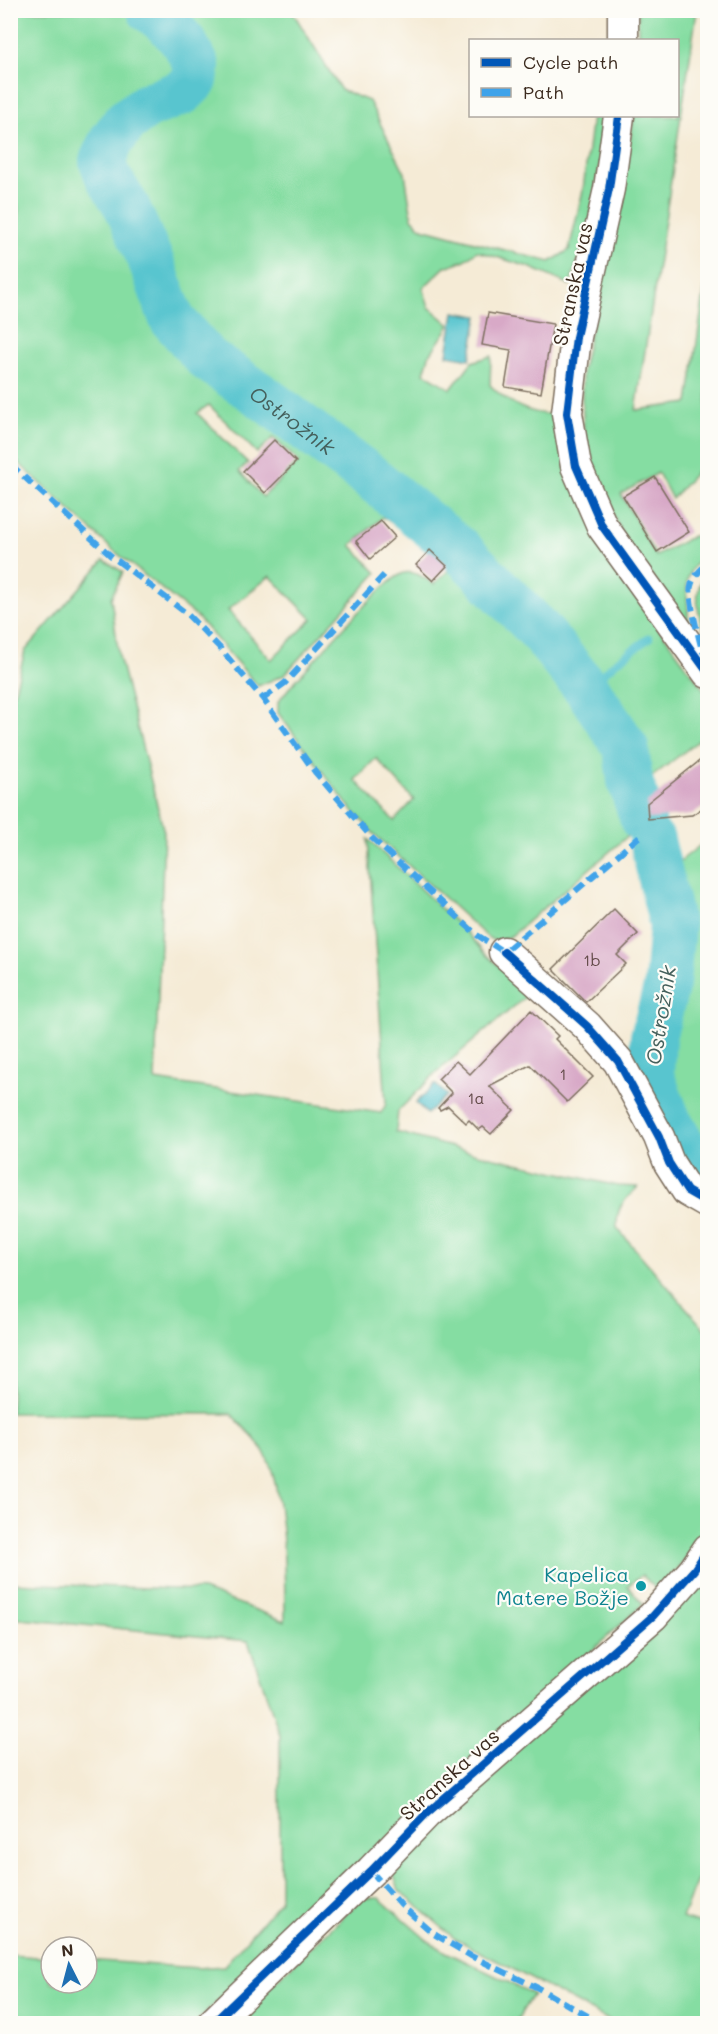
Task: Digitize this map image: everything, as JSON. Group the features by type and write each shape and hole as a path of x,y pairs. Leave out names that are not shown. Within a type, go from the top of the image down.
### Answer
{"street":[{"path":"623,10 623,39"},
{"name":"Stranska vas","path":"620,117 609,189 576,337 567,413 576,466 602,526 708,673"},
{"path":"504,952 587,1026 618,1061 659,1137 669,1163 687,1191 708,1203"},
{"name":"Stranska vas","path":"212,2024 363,1879 426,1814 652,1616 694,1570 708,1549"}],"green space":[{"path":"10,11 292,11 341,90 369,101 405,173 412,218 422,228 550,262 569,250 583,190 592,117 608,117 590,222 570,285 529,267 477,251 465,260 445,267 423,288 429,307 450,325 429,356 424,373 451,389 472,362 491,356 490,385 520,407 555,414 599,546 707,694 707,734 648,780 616,809 636,829 511,936 496,942 487,937 373,833 347,804 278,713 278,702 289,688 364,606 394,579 408,572 434,584 452,567 427,545 383,517 351,545 377,573 284,675 258,686 197,617 113,550 11,456 10,229 19,218 18,207 10,191","holes":["209,405 257,453 273,438 299,462 263,497 239,471 248,463 197,413","270,576 312,619 271,660 228,610","376,758 414,800 394,821 355,780"]},
{"path":"638,11 697,11 636,410 688,403 707,273 707,460 672,499 658,473 621,494 656,556 693,536 707,534 707,554 697,562 688,579 688,626 623,536 585,452 582,370 625,174 634,117 679,117 679,39 638,39"},
{"path":"104,560 123,572 111,598 119,656 164,832 155,1080 381,1113 386,1104 368,839 468,934 484,953 530,993 437,1072 398,1111 396,1132 477,1154 618,1186 638,1187 622,1205 617,1228 707,1332 707,1526 696,1546 658,1591 642,1575 628,1586 643,1604 347,1875 195,2023 130,2024 132,2019 11,2017 10,1955 39,1957 39,1995 99,1995 99,1961 197,1968 224,1966 280,1901 280,1735 248,1641 11,1618 11,1583 203,1590 285,1621 280,1510 271,1468 264,1452 253,1437 231,1414 11,1413 11,705 25,651"},
{"path":"707,571 707,639 699,613 698,596 699,587"},
{"path":"707,840 707,1197 694,1188 639,1079 635,1046 655,979 665,926 659,894 650,875 650,857 656,849 671,868"},
{"path":"707,1570 707,1855 682,1918 707,1926 707,2023 614,2023 454,1938 399,1890 394,1876 394,1866 405,1852"},
{"path":"363,1898 379,1898 427,1940 446,1952 533,1994 515,2023 231,2024"}],"water":[{"path":"454,312 478,316 470,359 447,355"},
{"path":"435,1084 447,1095 427,1114 416,1103"}],"building":[{"path":"488,313 553,324 541,393 505,387 511,350 482,345"},
{"path":"274,440 296,462 265,493 243,471"},
{"path":"655,477 689,532 657,552 623,496"},
{"path":"381,521 395,537 370,559 356,541"},
{"path":"430,550 447,566 433,581 416,565"},
{"path":"708,754 708,804 692,815 648,819 647,803"},
{"path":"614,909 638,934 617,955 626,964 586,1002 553,969"},
{"path":"531,1010 558,1036 555,1039 593,1077 567,1102 530,1065 489,1086 514,1110 491,1134 483,1127 479,1130 469,1120 466,1123 448,1106 440,1110 438,1108 452,1093 438,1079 456,1061 470,1074"}],"waterway":[{"name":"Ostrožnik","path":"150,10 169,25 185,44 197,66 195,80 183,92 147,106 126,121 112,140 102,161 108,177 127,207 152,264 172,319 206,358 368,475 458,548 540,631 587,689 626,748 630,781 643,820"},
{"path":"587,689 615,663 649,638"},
{"name":"Ostrožnik","path":"652,840 672,926 667,984 653,1037 651,1076 669,1122 695,1167 708,1176"}],"marked path":[{"path":"10,464 110,555 186,613 219,647 263,699 315,772 372,838 477,935 504,952 641,835"},
{"path":"705,663 690,592 694,579 708,563"},
{"path":"263,699 285,683 384,575"},
{"path":"371,1871 401,1905 434,1934 471,1956 538,1988 602,2024"}],"cycle path":[{"path":"619,117 609,189 576,337 567,413 576,466 602,526 708,673"},
{"path":"504,952 587,1026 618,1061 659,1137 669,1163 687,1191 708,1203"},
{"path":"212,2024 371,1871 426,1814 653,1616 694,1570 708,1549"}],"place":[{"name":"Kapelica Matere Božje","path":"641,1586"}]}
